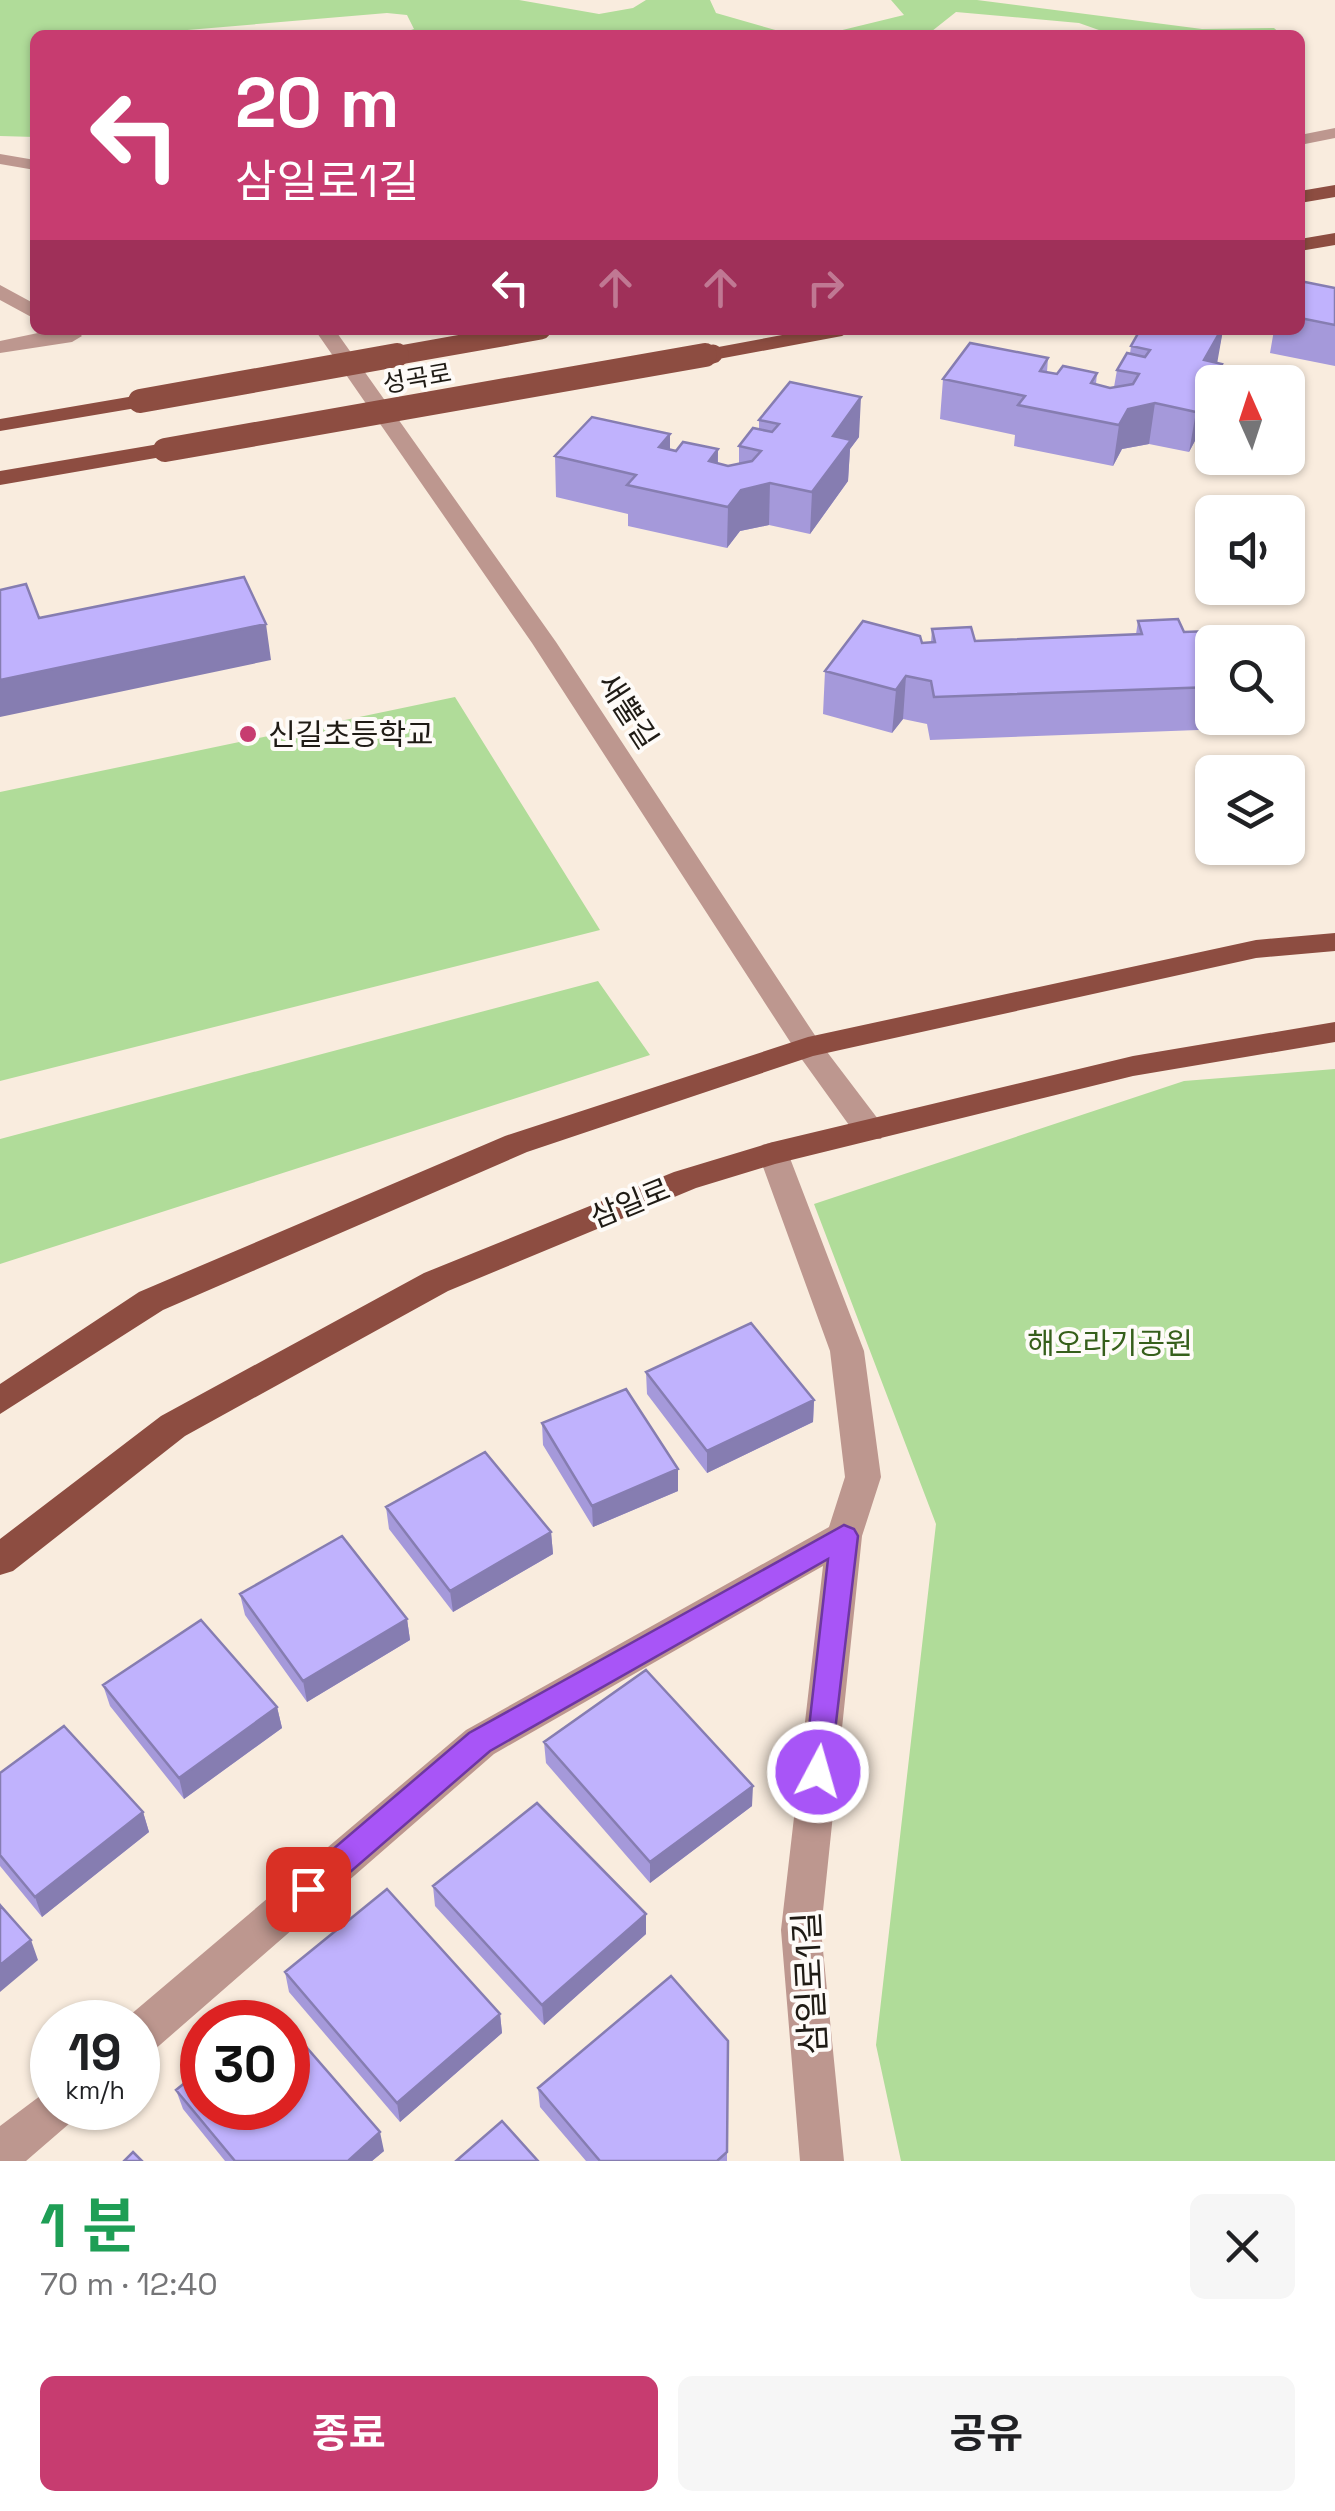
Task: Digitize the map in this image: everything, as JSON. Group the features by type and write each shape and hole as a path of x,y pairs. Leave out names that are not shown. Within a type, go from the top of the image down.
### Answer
{"main road":[{"path":"1305,196 1335,191"},
{"path":"1305,244 1335,238"},
{"name":"성곡로","path":"0,425 513,335"},
{"name":"성곡로","path":"0,478 815,335"},
{"path":"0,1402 151,1301 516,1144 808,1046 1256,949 1335,942"},
{"name":"삼일로","path":"0,1560 174,1426 436,1282 686,1180 773,1152 1133,1066 1335,1032"}],"street":[{"path":"1305,139 1335,134"},
{"path":"0,159 30,164"},
{"path":"0,291 30,310"},
{"path":"0,347 70,335"},
{"name":"새뿔길","path":"329,335 544,642 808,1046 870,1131"},
{"name":"삼일로1길","path":"773,1152 847,1351 863,1477 844,1536 802,1930 822,2161"},
{"path":"160,2017 480,1742 844,1536"},
{"path":"0,2154 30,2128"}],"green space":[{"path":"0,0 519,0 599,14 633,8 646,0 710,0 716,13 776,30 411,30 414,29 407,15 387,13 187,30 30,30 30,137 0,136"},
{"path":"891,0 977,0 1202,29 1276,30 1099,30 1079,23 956,12 933,30 842,30 904,15"},
{"path":"455,697 600,930 0,1081 0,792"},
{"path":"598,981 650,1055 0,1264 0,1139"},
{"name":"해오라기공원","path":"1335,1069 1335,2161 901,2161 876,2045 936,1524 814,1204 1184,1081"}],"building":[{"path":"1305,282 1335,288 1335,325 1305,319"},
{"path":"1137,335 1218,335 1204,360 1221,365 1195,365 1195,412 1155,403 1128,409 1119,425 1018,405 1025,396 943,379 970,343 1048,358 1040,371 1057,374 1063,366 1097,373 1091,383 1110,388 1133,384 1139,374 1117,370 1127,353 1145,357 1150,350 1131,346"},
{"path":"790,382 861,397 833,436 851,440 812,492 770,483 741,490 728,507 627,485 636,475 555,456 592,417 670,434 659,447 676,451 683,442 718,449 709,461 728,466 752,461 761,451 739,446 753,428 772,432 779,424 759,420"},
{"path":"244,577 266,624 0,680 0,590 26,584 39,618"},
{"path":"1178,619 1184,632 1195,632 1195,688 934,697 931,681 906,676 896,690 825,671 863,621 920,636 922,643 935,642 932,629 971,627 975,641 1142,634 1138,621"},
{"path":"751,1323 814,1400 707,1451 646,1372"},
{"path":"626,1389 678,1469 592,1506 542,1423"},
{"path":"485,1452 551,1532 450,1591 386,1507"},
{"path":"342,1536 407,1619 303,1681 240,1594"},
{"path":"201,1620 277,1707 179,1778 103,1685"},
{"path":"646,1670 753,1786 650,1862 544,1742"},
{"path":"64,1726 143,1812 35,1897 0,1855 0,1773"},
{"path":"537,1803 646,1914 542,2005 433,1886"},
{"path":"387,1889 500,2014 397,2103 285,1972"},
{"path":"0,1905 31,1940 0,1965"},
{"path":"671,1976 728,2041 727,2152 717,2161 600,2161 538,2088"},
{"path":"310,2051 380,2132 348,2161 235,2161 209,2130 310,2130"},
{"path":"502,2121 538,2161 456,2161"},
{"path":"133,2152 142,2161 124,2161"}],"place":[{"name":"신길초등학교","path":"248,734"}],"route":[{"path":"308,1889 480,1742 844,1536 818,1772"}]}
